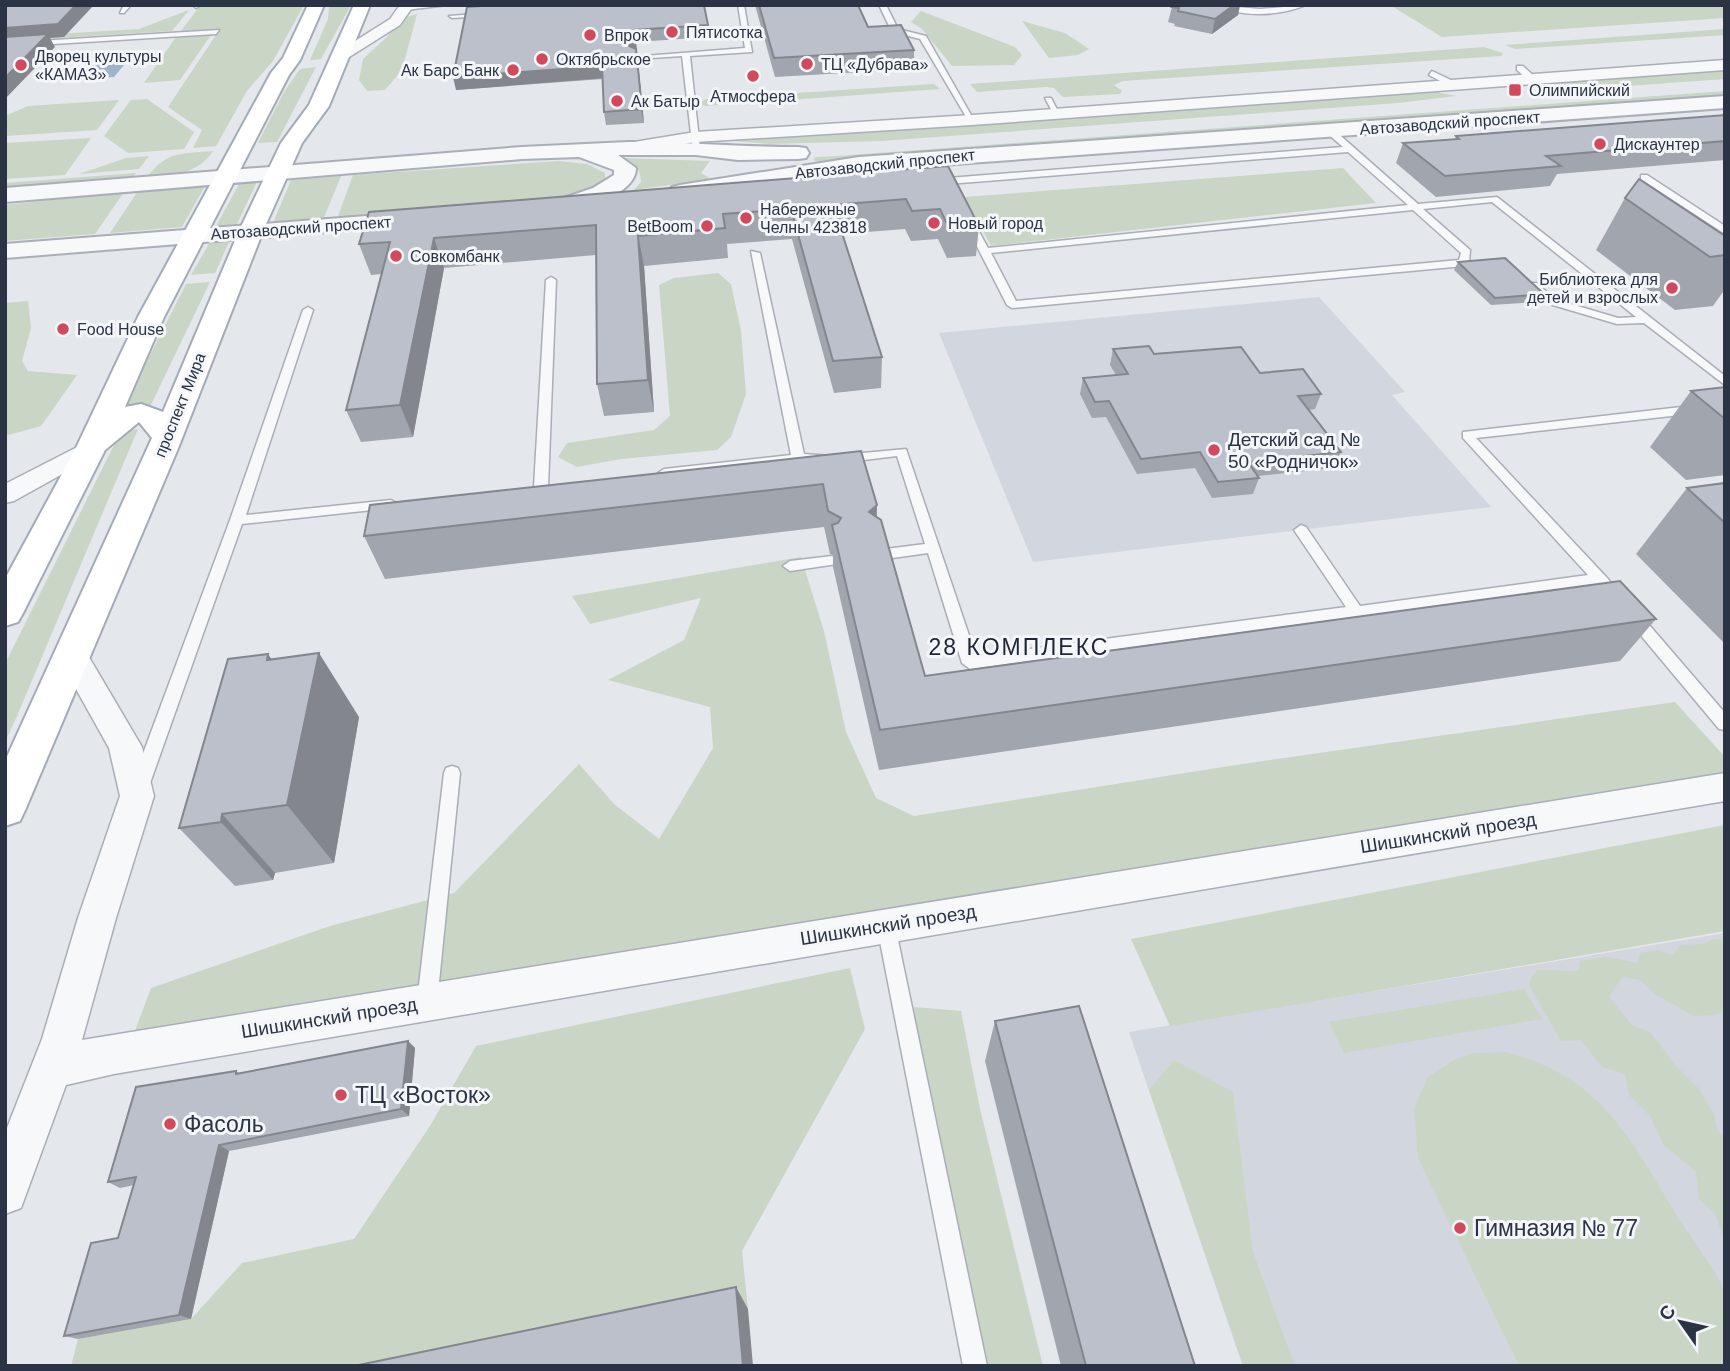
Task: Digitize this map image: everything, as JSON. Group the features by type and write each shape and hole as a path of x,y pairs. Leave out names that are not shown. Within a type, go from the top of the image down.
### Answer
{"main road":[{"path":"304,63 316,5"},
{"name":"проспект Мира","path":"5,808 167,438 251,231 292,143 319,106 362,5"},
{"path":"5,612 91,448 151,317 280,73 304,63 341,55"},
{"path":"91,448 117,421 132,413 146,412 158,420 167,438"}],"street":[{"path":"341,55 395,22 407,6"},
{"path":"695,143 972,120 1052,106 1454,85 1526,73 1725,65"},
{"name":"Автозаводский проспект","path":"5,195 695,143 738,154 812,153 1725,85"},
{"name":"Автозаводский проспект","path":"662,195 834,166 1725,102"},
{"path":"135,185 198,170 242,146"},
{"path":"557,208 597,195 616,186 625,177 625,168 615,160 577,150"},
{"path":"738,154 722,162 716,170 729,178 755,180"},
{"path":"530,210 635,200"},
{"name":"Автозаводский проспект","path":"5,251 436,217"},
{"path":"233,273 287,238 328,226"},
{"path":"95,244 149,247 169,260 173,278"},
{"path":"5,495 91,448"},
{"path":"5,1192 52,1067 137,796 125,747 72,654"},
{"name":"Шишкинский проезд","path":"52,1067 114,1053 1725,787"}],"lane":[{"path":"407,6 444,5"},
{"path":"636,57 749,50 741,5"},
{"path":"882,5 895,30 923,38 972,120"},
{"path":"1218,5 1230,10 1251,11 1303,5"},
{"path":"452,16 493,14"},
{"path":"5,45 216,32"},
{"path":"686,54 695,143"},
{"path":"1432,73 1454,85"},
{"path":"963,209 1012,305 1464,263 1466,252 1331,132"},
{"path":"936,158 950,184 1349,149"},
{"path":"1644,177 1725,230"},
{"path":"985,251 1494,199 1725,382"},
{"path":"755,253 798,458"},
{"path":"541,487 551,280"},
{"path":"1533,285 1550,301 1617,321 1647,320"},
{"path":"137,796 237,520 308,310"},
{"path":"1725,405 1467,435 1621,602 1725,723"},
{"path":"653,474 798,458 831,460 902,452 970,663 1599,579"},
{"path":"237,520 405,502"},
{"path":"1301,530 1356,611"},
{"path":"878,555 933,548"},
{"path":"790,566 832,561"},
{"path":"427,1002 452,773"},
{"path":"886,926 975,1366"}],"shaded area":[{"name":"Детский сад № 50 «Родничок»","path":"1319,297 1405,392 1392,395 1491,507 1033,562 939,333"},
{"name":"Гимназия № 77","path":"1725,933 1725,1366 1243,1366 1129,1032"}],"green space":[{"path":"304,5 273,61 247,91 216,146 193,148 202,130 168,107 220,29 181,31 199,7"},
{"path":"329,5 351,5 321,59 310,60 328,19"},
{"path":"1390,5 1725,5 1725,18 1442,37"},
{"path":"189,10 172,31 22,40 5,37 139,29"},
{"path":"921,11 1015,47 1022,55 1014,65 952,66 922,29 911,22"},
{"path":"417,14 402,70 385,90 367,91 359,80 363,59 403,18"},
{"path":"1022,21 1065,33 1089,49 1078,55 1049,58"},
{"path":"1725,29 1725,35 1515,49 1505,45"},
{"path":"211,35 180,80 144,83 176,37"},
{"path":"1484,47 1503,53 1501,56 1123,81 1114,85 1122,91 1120,94 1063,97 1054,88 1047,87 977,92 970,84"},
{"path":"316,67 277,142 258,143 284,92 300,69"},
{"path":"1725,68 1725,79 1557,91 1542,81"},
{"path":"934,84 940,89 706,106 698,104 706,99"},
{"path":"1725,91 1725,95 821,163 813,160 816,157"},
{"path":"1436,92 1456,96 1398,103 881,141 769,144 724,140"},
{"path":"147,99 194,132 184,149 128,153 104,136 131,100"},
{"path":"119,100 97,130 5,136 5,116 28,106"},
{"path":"91,138 65,175 5,179 5,143"},
{"path":"213,151 200,165 192,169 175,175 147,178 168,158 184,153"},
{"path":"149,156 139,169 79,174 126,158"},
{"path":"622,158 710,161 701,173 711,179 634,190 641,182 640,173 634,164"},
{"path":"558,161 587,164 605,173 605,184 577,196 437,207 337,219 353,175"},
{"path":"1343,168 1376,203 991,246 965,197"},
{"path":"136,173 132,179 5,188 5,183"},
{"path":"341,176 323,220 273,223 291,180"},
{"path":"257,182 237,224 216,226 239,184"},
{"path":"205,186 182,227 110,233 138,191"},
{"path":"124,192 95,234 5,241 5,205"},
{"path":"230,240 215,273 191,275 210,242"},
{"path":"718,273 731,284 741,331 746,394 731,437 717,450 621,459 577,467 558,457 567,443 654,430 670,416 659,285 674,278"},
{"path":"210,282 147,413 119,416 186,284"},
{"path":"28,301 31,328 22,361 28,371 77,375 41,426 5,436 5,303"},
{"path":"138,429 5,742 5,664 121,431"},
{"path":"801,557 824,631 846,732 876,798 914,816 1236,765 1675,702 1725,757 1725,774 121,1068 151,988 330,926 454,893 579,764 614,804 659,839 713,748 710,707 608,680 684,640 701,598 590,624 572,596"},
{"path":"1725,825 1725,931 1170,1026 1131,939"},
{"path":"1713,939 1725,940 1725,1011 1714,1015 1694,1016 1656,995 1640,980 1622,977 1609,997 1632,1025 1651,1033 1675,1065 1698,1088 1714,1114 1717,1130 1725,1137 1725,1242 1715,1213 1699,1199 1696,1172 1664,1145 1650,1116 1629,1095 1625,1074 1602,1067 1581,1040 1561,1041 1529,985 1531,977 1538,970 1579,971 1580,961 1607,957 1638,963 1640,953 1657,950 1673,955 1680,945 1704,944"},
{"path":"850,968 865,1029 742,1251 748,1309 479,1366 71,1366 78,1339 191,1319 242,1263 354,1239 430,1126 476,1046"},
{"path":"1524,989 1542,1019 1344,1053 1329,1022"},
{"path":"914,1007 961,1011 980,1109 1043,1366 966,1366 925,1118"},
{"path":"1505,1052 1539,1063 1567,1077 1610,1115 1628,1138 1710,1264 1724,1291 1727,1316 1725,1366 1519,1366 1418,1158 1414,1108 1428,1077 1454,1060 1473,1053"},
{"path":"1174,1060 1233,1092 1253,1252 1295,1366 1243,1366 1149,1090"}],"water":[{"path":"129,59 114,77 82,79 98,61"}],"building":[{"path":"5,5 76,5 58,24 5,28"},
{"name":"Октябрьское","path":"704,5 708,25 634,30 635,41 627,45 636,49 642,109 604,112 602,66 453,77 467,7"},
{"path":"759,5 858,5 868,27 901,25 914,50 774,58"},
{"path":"1234,5 1215,19 1178,11 1179,8 1172,7"},
{"path":"48,34 5,78 5,37"},
{"path":"1725,115 1725,141 1546,156 1561,166 1445,176 1403,143 1459,139 1456,136"},
{"path":"948,166 979,226 949,228 940,209 912,211 906,199 833,205 882,357 833,361 791,209 723,214 725,228 638,236 648,380 597,384 596,225 434,238 400,405 346,410 390,242 359,244 369,212"},
{"path":"1639,179 1725,236 1725,255 1710,257 1625,198"},
{"path":"1505,258 1544,294 1495,298 1458,262"},
{"path":"1149,346 1154,354 1241,347 1260,373 1303,369 1321,394 1298,396 1341,452 1248,462 1259,478 1218,482 1200,452 1141,459 1109,401 1095,402 1083,378 1128,374 1113,349"},
{"path":"1725,387 1725,419 1691,391"},
{"path":"861,451 877,505 869,512 881,520 925,676 1620,581 1656,619 880,730 832,525 838,523 841,518 828,511 823,484 364,536 370,505"},
{"path":"1725,483 1725,523 1687,488"},
{"path":"319,653 287,805 222,814 221,822 179,828 228,659 268,654 267,660"},
{"path":"1079,1006 1195,1366 1086,1366 995,1021"},
{"path":"408,1041 401,1109 219,1145 179,1315 64,1336 91,1243 118,1238 136,1177 108,1182 136,1087 236,1071 236,1074"},
{"path":"736,1287 743,1366 354,1366"}],"place":[{"name":"Пятисотка","path":"672,32"},
{"name":"Впрок","path":"590,35"},
{"name":"Октябрьское","path":"542,59"},
{"name":"ТЦ «Дубрава»","path":"807,64"},
{"name":"Дворец культуры «КАМАЗ»","path":"21,65"},
{"name":"Ак Барс Банк","path":"513,70"},
{"name":"Атмосфера","path":"753,76"},
{"name":"Олимпийский","path":"1515,90"},
{"name":"Ак Батыр","path":"617,101"},
{"name":"Дискаунтер","path":"1600,144"},
{"name":"Набережные Челны 423818","path":"746,218"},
{"name":"Новый город","path":"934,223"},
{"name":"BetBoom","path":"707,226"},
{"name":"Совкомбанк","path":"396,256"},
{"name":"Библиотека для детей и взрослых","path":"1672,288"},
{"name":"Food House","path":"63,329"},
{"name":"Детский сад № 50 «Родничок»","path":"1214,450"},
{"name":"ТЦ «Восток»","path":"341,1095"},
{"name":"Фасоль","path":"170,1124"},
{"name":"Гимназия № 77","path":"1460,1228"}],"district":[{"name":"28 КОМПЛЕКС","path":"1019,647"}]}
